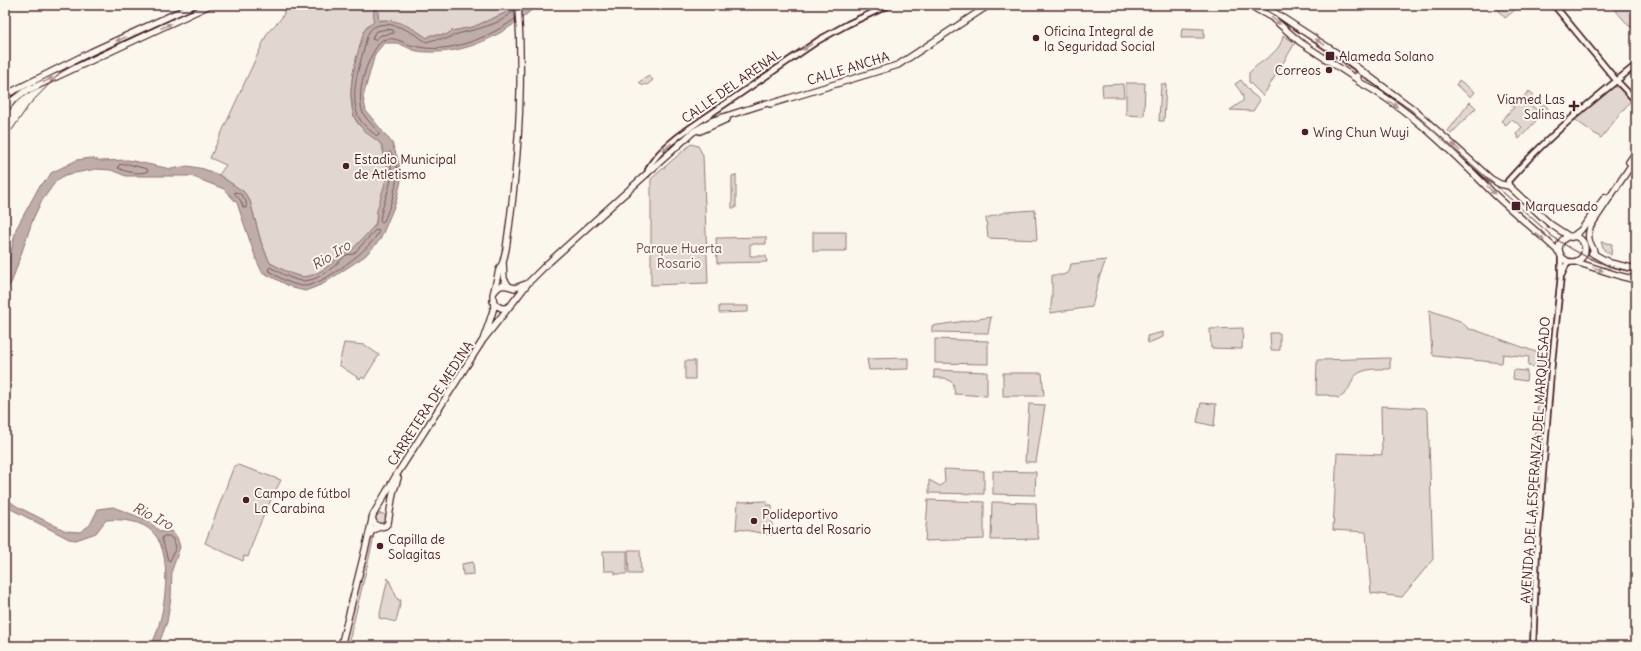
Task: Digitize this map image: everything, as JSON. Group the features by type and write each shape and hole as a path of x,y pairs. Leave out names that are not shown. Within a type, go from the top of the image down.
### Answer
{"main road":[{"path":"5,95 91,52 194,5"},
{"path":"5,110 13,100 24,92 210,5"},
{"path":"484,340 491,317 494,293 500,276 513,206 520,129 521,66 518,5"},
{"name":"CALLE ANCHA","path":"647,174 693,132 714,120 898,65 989,5"},
{"path":"1249,5 1271,17 1300,42 1378,93 1417,122 1565,260 1636,280"},
{"path":"1263,5 1343,57 1413,109 1491,179 1500,184 1509,186 1550,224 1571,237 1580,239 1595,255 1610,263 1636,269"},
{"path":"1359,82 1358,75 1365,74"},
{"path":"1560,254 1561,243 1577,234 1583,227 1636,152"},
{"path":"1595,255 1589,243 1589,233 1593,222 1636,158"},
{"path":"494,293 501,286 510,286 515,288 528,283 647,174"},
{"path":"1573,262 1583,256 1585,250 1584,237 1589,224 1606,202"},
{"path":"493,301 501,308 510,305 515,294 510,286 500,276"},
{"name":"CARRETERA DE MEDINA","path":"373,516 484,340 528,283"},
{"path":"368,538 372,531 387,525 389,521 388,516 400,471"},
{"path":"341,646 373,516 382,511 388,516"},
{"path":"373,516 374,523 379,527"}],"street":[{"name":"CALLE DEL ARENAL","path":"647,174 651,163 682,134 797,54 840,28 889,5"},
{"path":"1554,5 1616,80 1636,101"},
{"path":"1509,186 1508,181 1567,121 1636,65"},
{"name":"AVENIDA DE LA ESPERANZA DEL MARQUESADO","path":"1533,646 1537,541 1551,372 1561,275 1560,254"},
{"path":"1561,275 1566,265 1573,262"}],"green space":[{"path":"285,5 511,5 511,8 507,12 473,27 452,31 446,35 431,35 427,38 405,25 386,20 370,24 365,30 354,66 351,90 353,114 357,123 379,142 382,147 387,165 386,184 377,211 376,222 370,231 351,251 344,250 330,265 318,273 305,277 292,274 270,263 261,242 250,201 244,192 219,175 226,165 210,158 267,34 283,15"},
{"path":"1494,5 1521,5 1505,18"},
{"path":"1611,5 1636,5 1636,28 1629,26"},
{"path":"1182,28 1204,29 1204,38 1181,38"},
{"path":"1283,35 1295,43 1263,96 1249,82 1249,73 1274,52 1281,42"},
{"path":"649,76 653,80 647,85 645,84 643,86 639,82"},
{"path":"1241,80 1251,93 1260,100 1253,111 1230,110 1243,101 1242,94 1235,84"},
{"path":"1459,80 1475,92 1471,97 1456,85"},
{"path":"1126,83 1145,83 1144,116 1126,115"},
{"path":"1123,84 1124,97 1103,97 1102,85"},
{"path":"1161,84 1166,84 1164,121 1159,121"},
{"path":"1614,87 1618,87 1631,100 1601,138 1574,119"},
{"path":"1529,91 1534,95 1527,102 1537,110 1544,104 1548,108 1519,139 1516,134 1522,127 1512,119 1506,125 1501,121 1514,107 1504,98 1507,95 1517,104"},
{"path":"1470,102 1476,108 1451,134 1448,131"},
{"name":"Parque Huerta Rosario","path":"691,144 698,146 703,155 708,283 651,285 651,179"},
{"path":"736,175 736,208 732,208 732,176"},
{"path":"1035,210 1037,240 988,238 986,218 1006,212"},
{"path":"813,232 846,232 846,251 813,251"},
{"path":"766,237 766,244 750,244 750,256 766,256 767,262 717,263 716,238"},
{"path":"1601,242 1612,244 1611,255 1604,250"},
{"path":"1106,260 1099,278 1092,307 1050,313 1052,275 1063,275 1069,272 1071,264"},
{"path":"719,306 748,306 748,312 719,313"},
{"path":"1429,310 1460,321 1469,329 1547,356 1546,368 1528,366 1529,357 1503,354 1502,363 1434,356 1432,353"},
{"path":"991,317 988,333 932,332 932,326"},
{"path":"1243,328 1242,349 1211,348 1210,329"},
{"path":"1163,332 1163,337 1148,343 1147,336"},
{"path":"1270,333 1280,333 1280,350 1271,350"},
{"path":"935,339 988,341 988,364 935,363"},
{"path":"344,343 365,345 379,355 364,379 362,377 360,379 339,365"},
{"path":"908,358 908,369 869,370 867,359"},
{"path":"1390,358 1390,369 1369,370 1359,373 1355,376 1347,391 1339,398 1327,395 1316,395 1317,360"},
{"path":"685,361 695,361 695,379 685,379"},
{"path":"934,370 987,372 987,396 955,394 953,383 945,378 934,378"},
{"path":"1514,370 1527,371 1526,381 1513,379"},
{"path":"1003,373 1042,373 1044,396 1003,396"},
{"path":"1539,394 1545,395 1541,442 1534,441"},
{"path":"1201,403 1216,404 1214,426 1197,422"},
{"path":"1029,404 1045,405 1036,462 1025,462"},
{"path":"1381,406 1425,408 1428,413 1433,559 1402,597 1371,593 1366,532 1333,530 1337,453 1382,455"},
{"name":"Campo de fútbol La Carabina","path":"238,465 281,480 271,499 248,557 244,556 243,561 205,543 234,466"},
{"path":"944,469 984,471 984,494 929,493 929,480 940,486 945,482"},
{"path":"993,471 1036,472 1035,495 993,494"},
{"path":"928,500 984,502 984,539 925,541"},
{"name":"Polideportivo Huerta del Rosario","path":"767,501 767,505 772,505 772,535 739,529 736,530 738,502"},
{"path":"992,502 1036,503 1037,530 1039,539 991,540"},
{"path":"379,514 383,514 385,515 385,523 379,524 376,521 376,517"},
{"path":"374,537 348,646 343,646 370,542"},
{"path":"628,550 640,550 641,574 629,574"},
{"path":"603,551 627,551 627,574 615,574 615,571 604,571"},
{"path":"473,562 474,574 463,575 462,564"},
{"path":"388,578 398,600 401,600 396,622 379,618"}],"water":[{"path":"513,5 537,5 502,32 489,39 461,49 422,52 397,43 384,43 375,54 363,97 366,111 392,143 399,162 401,181 396,202 380,240 365,256 323,284 305,291 293,288 262,272 256,259 237,203 224,189 191,176 126,176 111,170 96,169 65,175 56,181 41,202 33,219 12,281 5,293 5,280 16,229 39,187 51,173 77,160 91,158 101,161 128,160 171,169 188,166 204,169 219,175 244,192 250,201 261,242 270,263 299,276 305,277 318,273 330,265 344,250 351,251 376,224 377,210 387,176 387,167 382,146 365,132 356,120 351,95 356,59 364,31 373,23 374,8 378,12 379,21 385,20 398,22 417,31 427,38 431,35 446,35 452,31 473,27 507,12"},
{"path":"5,498 18,507 66,531 80,532 90,525 98,509 113,507 147,520 161,532 171,531 177,537 180,547 172,570 171,598 167,622 158,646 151,646 161,619 166,584 165,567 163,551 157,537 148,528 138,523 128,521 106,520 96,533 76,540 69,539 5,506"}],"tram line":[{"path":"12,130 29,105 60,73 81,61 203,5"},
{"path":"1257,5 1274,15 1411,110 1552,236 1572,249 1603,264 1636,273"}],"place":[{"name":"Oficina Integral de la Seguridad Social","path":"1036,38"},
{"name":"Alameda Solano","path":"1330,56"},
{"name":"Correos","path":"1329,70"},
{"name":"Viamed Las Salinas","path":"1574,106"},
{"name":"Wing Chun Wuyi","path":"1305,132"},
{"name":"Estadio Municipal de Atletismo","path":"346,166"},
{"name":"Marquesado","path":"1516,206"},
{"name":"Campo de fútbol La Carabina","path":"246,500"},
{"name":"Polideportivo Huerta del Rosario","path":"754,521"},
{"name":"Capilla de Solagitas","path":"380,546"}],"water label":[{"name":"Rio Iro","path":"331,255"},
{"name":"Rio Iro","path":"153,516"}]}
